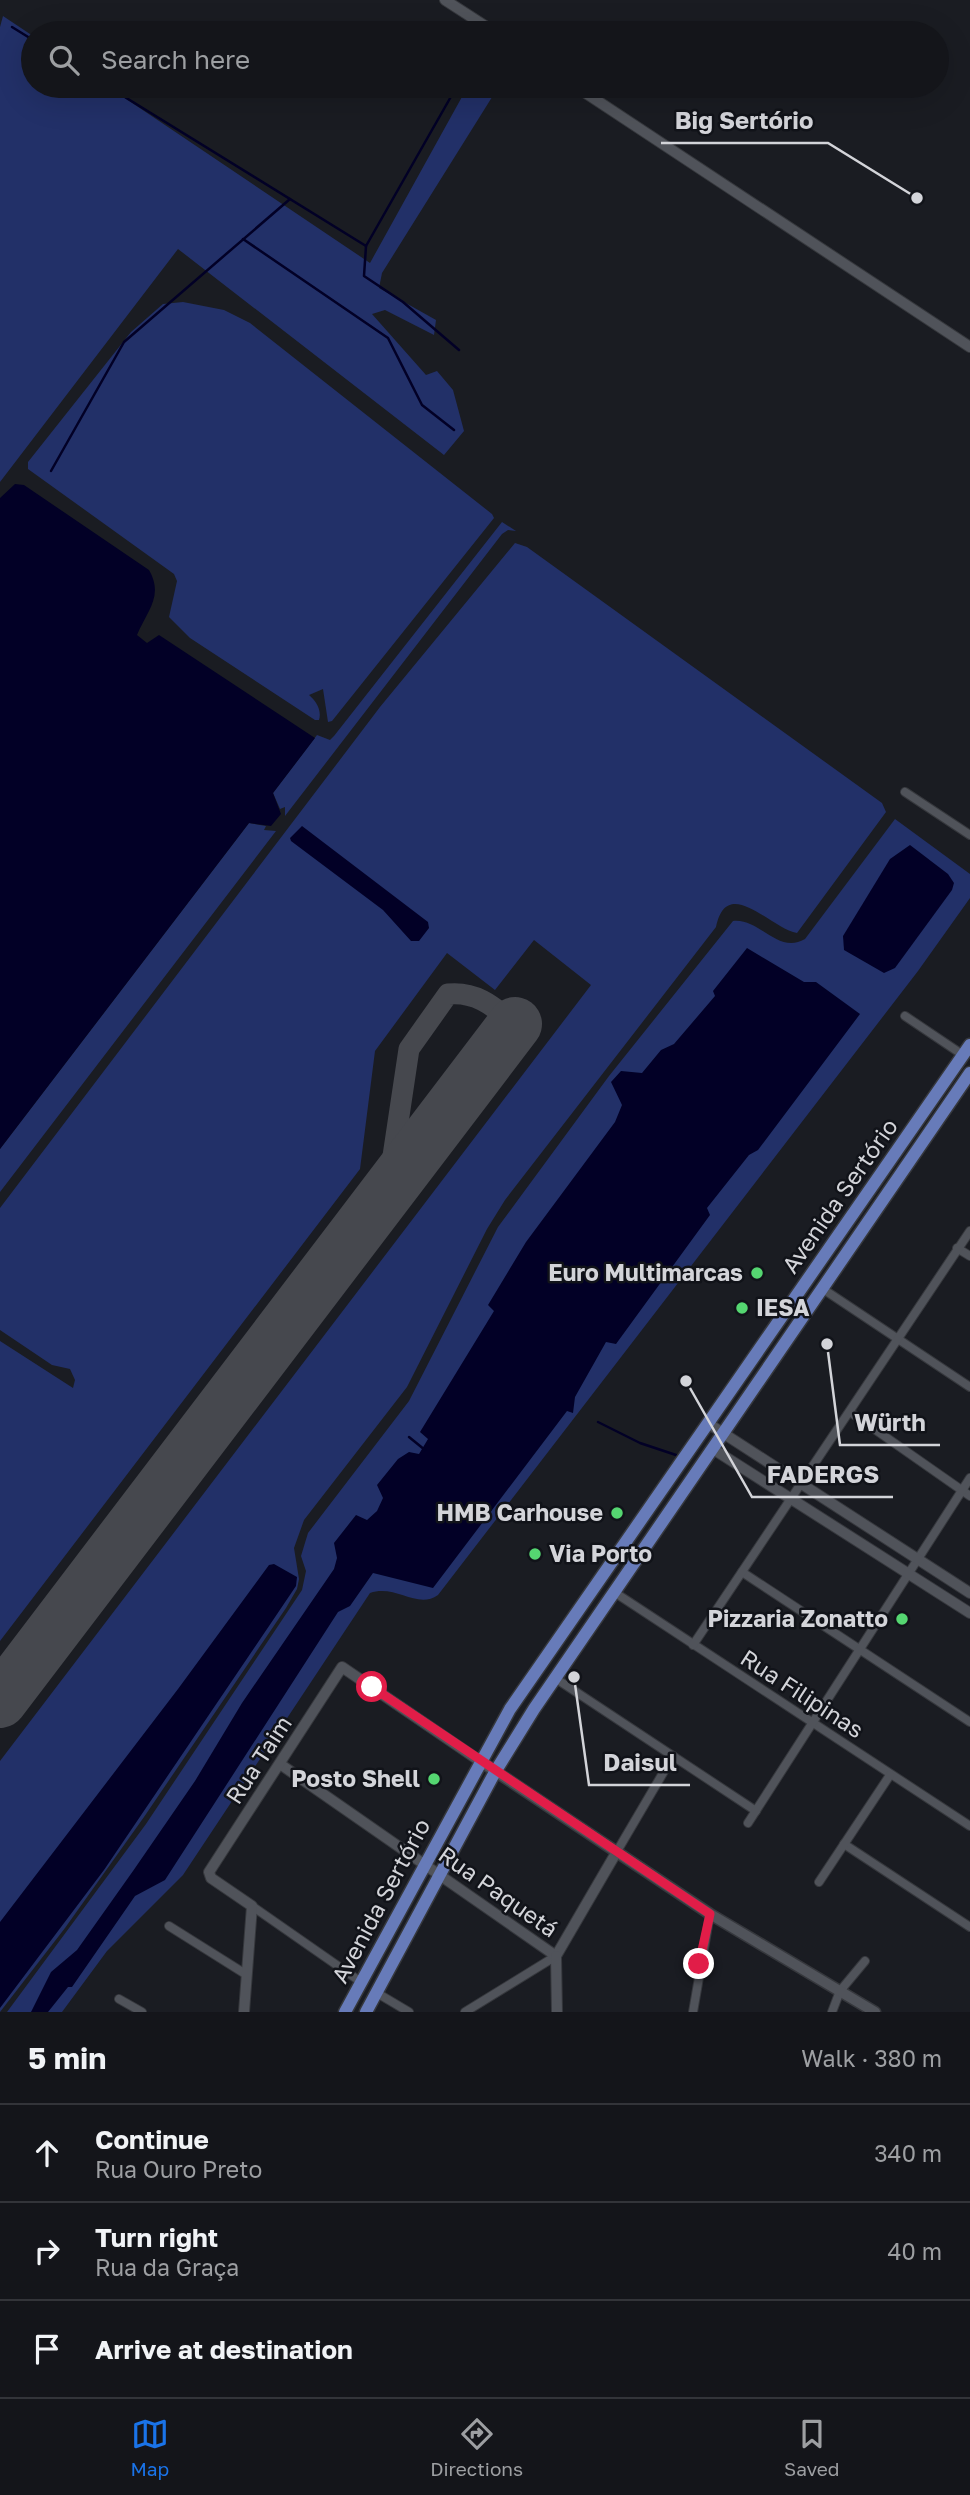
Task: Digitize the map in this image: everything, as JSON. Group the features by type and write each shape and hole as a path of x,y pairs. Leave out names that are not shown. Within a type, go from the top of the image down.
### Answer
{"main road":[{"name":"Avenida Sertório","path":"345,2012 480,1761 575,1612 709,1424 967,1050"},
{"name":"Avenida Sertório","path":"366,2012 495,1772 555,1678 970,1073"},
{"path":"480,1761 710,1914 875,2012"}],"street":[{"path":"445,0 477,21"},
{"path":"593,98 970,347"},
{"path":"905,792 970,835"},
{"path":"905,1016 967,1050"},
{"path":"693,1645 970,1231"},
{"path":"957,1248 970,1256"},
{"path":"823,1289 898,1336 970,1387"},
{"path":"850,1412 966,1493"},
{"path":"709,1424 970,1593"},
{"path":"713,1449 970,1613"},
{"path":"748,1823 918,1559 966,1493 970,1478"},
{"path":"742,1572 970,1722"},
{"name":"Rua Filipinas","path":"614,1592 970,1826"},
{"name":"Rua Taim","path":"252,1906 209,1874 342,1667 480,1761"},
{"path":"555,1678 756,1811"},
{"path":"465,2012 556,1956 673,1756"},
{"name":"Rua Paquetá","path":"280,1764 556,1956"},
{"path":"819,1882 890,1774"},
{"path":"844,1844 970,1927"},
{"path":"252,1906 361,1982"},
{"path":"244,2012 252,1906"},
{"path":"693,2012 710,1914"},
{"path":"169,1926 247,1975"},
{"path":"556,1956 557,2012"},
{"path":"832,2012 840,1991 865,1961"},
{"path":"377,1993 409,2012"},
{"path":"119,1999 142,2012"}],"shaded area":[{"path":"3,16 21,28 21,98 125,98 370,263 461,98 491,98 382,273 379,288 436,320 434,335 385,310 372,314 426,375 437,371 453,390 464,431 444,455 178,249 0,482 0,27"},
{"path":"183,302 224,310 250,323 494,518 332,721 328,722 323,689 309,695 319,709 319,720 315,720 190,638 169,617 177,581 174,574 28,469 28,462 131,332 163,304"},
{"path":"15,484 24,485 149,570 155,588 154,596 137,635 147,643 159,635 315,738 273,793 281,814 271,826 249,823 0,1149 0,498"},
{"path":"502,522 516,531 508,530 502,534 285,816 285,807 280,809 273,793 317,735 330,740 334,736"},
{"path":"515,543 527,547 882,803 886,812 797,933 739,904 730,905 722,912 716,927 505,1200 487,1229 407,1387 304,1520 294,1548 299,1579 297,1589 286,1608 144,1817 65,1928 0,2012 0,1761 591,985 534,940 495,990 447,953 375,1051 360,1169 0,1641 0,1341 73,1388 75,1380 70,1369 52,1365 0,1330 0,1208 380,707"},
{"path":"895,819 970,874 970,898 918,971 438,1595 422,1600 389,1592 370,1593 183,1875 107,1951 62,2012 7,2012 146,1824 302,1590 306,1571 301,1556 308,1533 409,1401 498,1227 609,1076 733,921 752,925 786,943 805,939"},
{"path":"249,823 266,826 264,830 276,831 0,1192 0,1149"},
{"path":"302,826 428,922 429,928 419,941 411,941 383,910 291,841 290,838"},
{"path":"910,845 948,874 954,883 952,890 895,968 884,973 844,950 843,936 890,859"},
{"path":"747,948 804,982 816,982 860,1014 758,1150 749,1155 707,1208 710,1215 616,1344 606,1342 575,1397 573,1413 567,1411 433,1588 373,1573 350,1606 338,1612 165,1880 135,1896 72,1987 68,1987 48,2012 31,2012 51,1972 77,1950 133,1871 195,1781 242,1703 334,1569 337,1558 334,1543 356,1515 367,1520 377,1511 383,1498 377,1485 398,1459 409,1452 419,1454 428,1439 420,1432 494,1311 488,1305 526,1242 615,1122 622,1105 611,1082 621,1071 642,1073 661,1050 674,1044 715,996 713,991"},
{"path":"274,1564 297,1577 296,1586 104,1870 0,2008 0,1922 269,1565"}],"waterway":[{"path":"12,27 21,33"},
{"path":"126,98 366,246 450,98"},
{"path":"51,471 124,342 290,199"},
{"path":"243,239 388,338 422,405 454,430"},
{"path":"366,246 364,276 403,302 459,350"},
{"path":"598,1422 640,1443 676,1455"},
{"path":"409,1437 425,1450"}],"taxiway":[{"path":"334,1262 383,1194 390,1176 409,1049 448,994 476,998 492,1006 515,1024"}],"runway":[{"path":"0,1701 515,1024"}],"place":[{"name":"Big Sertório","path":"917,198"},
{"name":"Euro Multimarcas","path":"757,1273"},
{"name":"IESA","path":"742,1308"},
{"name":"Würth","path":"827,1344"},
{"name":"FADERGS","path":"686,1381"},
{"name":"HMB Carhouse","path":"617,1513"},
{"name":"Via Porto","path":"535,1554"},
{"name":"Pizzaria Zonatto","path":"902,1619"},
{"name":"Daisul","path":"574,1677"},
{"name":"Posto Shell","path":"434,1779"}],"route":[{"path":"372,1687 710,1914 699,1964"}]}
